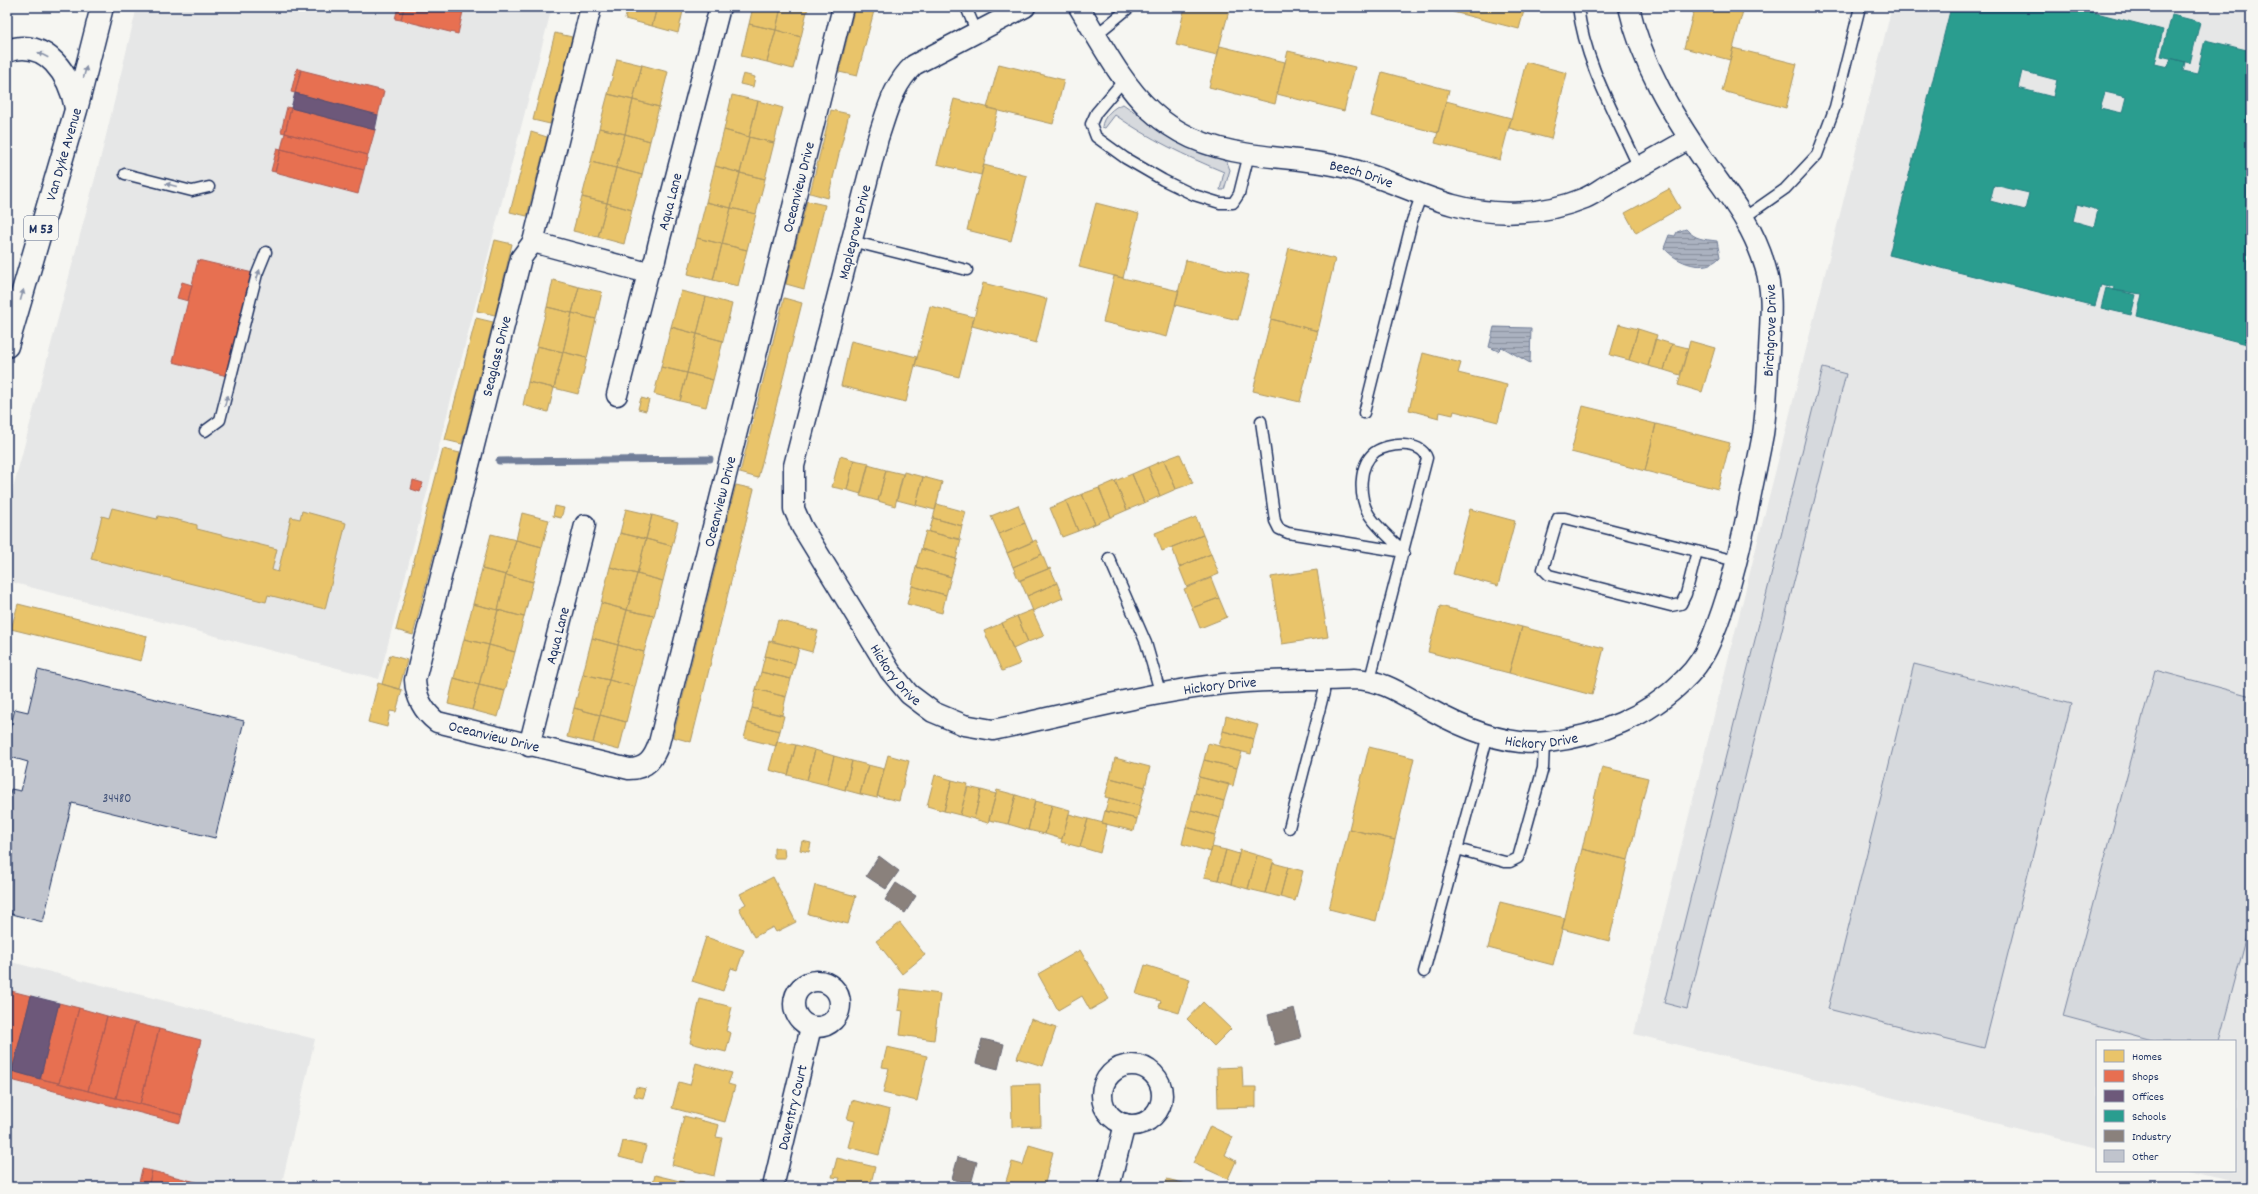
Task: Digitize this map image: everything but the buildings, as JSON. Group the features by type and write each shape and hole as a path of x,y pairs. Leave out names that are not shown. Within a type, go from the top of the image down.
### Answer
{"main road":[{"name":"Van Dyke Avenue","path":"7,346 76,110 102,7"},
{"path":"7,51 23,48 36,51 49,57 59,66 67,78 72,91 76,110"}],"street":[{"name":"Seaglass Drive","path":"423,708 416,689 415,680 521,258 533,242 591,7"},
{"name":"Aqua Lane","path":"618,395 648,273 656,253 720,7"},
{"name":"Oceanview Drive","path":"423,708 437,722 529,746 629,769 642,767 656,754 843,7"},
{"name":"Maplegrove Drive","path":"802,527 794,509 794,466 878,138 893,94 903,75 929,57 1025,7"},
{"name":"Beech Drive","path":"1079,7 1124,81 1140,102 1164,122 1192,138 1220,148 1248,154 1307,160 1349,168 1421,196 1483,212 1516,213 1552,208 1586,198 1689,139"},
{"name":"Birchgrove Drive","path":"1629,7 1635,32 1652,77 1689,139 1745,217 1766,268 1772,301 1763,431 1736,561 1713,635 1702,658"},
{"path":"533,242 648,273"},
{"name":"Aqua Lane","path":"529,746 585,525"},
{"name":"Hickory Drive","path":"802,527 890,671 909,694 933,712 964,725 993,730 1161,695 1224,684 1259,681 1370,679 1395,688 1454,722 1488,735 1544,743 1596,733 1621,724 1656,704 1685,680 1702,658"},
{"name":"Daventry Court","path":"773,1187 811,1027"},
{"path":"1109,1187 1125,1124"}],"lane":[{"path":"966,7 977,33"},
{"path":"1096,35 1130,7"},
{"path":"1578,7 1580,25 1595,71 1639,168"},
{"path":"1745,217 1785,188 1817,155 1835,107 1860,7"},
{"path":"1124,81 1096,113 1091,124 1096,137 1125,158 1194,194 1220,203 1233,203 1239,194 1248,154"},
{"path":"125,174 192,191 209,187"},
{"path":"1364,413 1412,221 1421,196"},
{"path":"851,241 967,270"},
{"path":"205,431 217,424 220,420 257,274 266,252"},
{"path":"1261,421 1275,520 1279,529 1288,533 1404,552"},
{"path":"1370,679 1404,552 1426,458 1425,453 1419,449 1394,445 1383,448 1374,453 1365,470 1361,490 1369,514 1404,552"},
{"path":"1697,551 1686,594 1681,604 1671,606 1549,574 1543,569 1558,518 1565,518 1697,551 1736,561"},
{"path":"1109,558 1146,643 1161,695"},
{"path":"1289,828 1324,692 1324,680"},
{"path":"1424,972 1488,735"},
{"path":"1457,849 1506,862 1510,862 1518,858 1543,768 1544,743"}],"shaded area":[{"path":"137,7 552,7 379,679 7,581 7,511 103,148"},
{"path":"1892,7 2251,7 2251,1186 2194,1172 2236,1172 2236,1040 2096,1040 2096,1148 1634,1034"},
{"path":"1123,104 1172,138 1227,162 1230,170 1224,190 1220,190 1224,172 1195,160 1141,132 1115,115 1105,128 1102,127 1104,120 1109,113 1116,107"},
{"path":"1686,229 1697,237 1717,241 1720,257 1707,265 1699,266 1683,262 1664,248 1669,235 1675,236 1677,232"},
{"path":"1494,327 1531,328 1530,363 1502,347 1498,351 1489,347"},
{"path":"1823,368 1846,374 1687,1009 1664,1003"},
{"path":"1914,664 2071,704 1984,1048 1828,1009"},
{"path":"2155,670 2251,696 2251,920 2219,1040 2152,1040 2063,1016"},
{"path":"7,961 315,1039 281,1187 7,1187"}],"waterway":[{"path":"499,461 710,459"}]}
